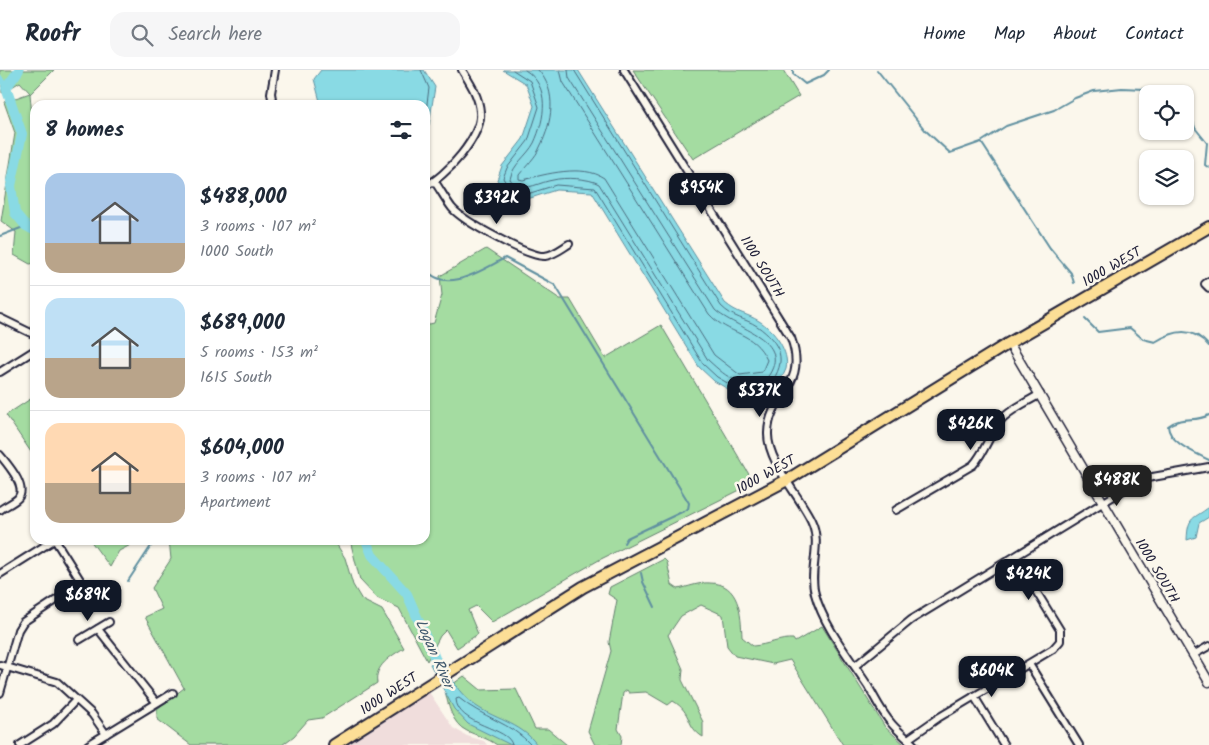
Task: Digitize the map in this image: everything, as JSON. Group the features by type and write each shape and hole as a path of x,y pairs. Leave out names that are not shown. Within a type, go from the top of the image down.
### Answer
{"main road":[{"name":"1000 WEST","path":"334,745 462,662 619,567 787,480 1009,343 1209,227"}],"street":[{"path":"272,100 271,93 275,70"},
{"path":"430,184 435,182 465,150 478,128 481,114 476,95 462,70"},
{"name":"1100 SOUTH","path":"624,70 791,338 796,352 796,370 790,386 771,414 768,434 773,455 787,480"},
{"path":"435,182 453,209 479,228 531,254 542,256 552,254 569,244"},
{"path":"1209,281 1205,284 1209,288"},
{"path":"0,318 30,332"},
{"name":"1000 SOUTH","path":"1009,343 1209,682"},
{"path":"0,372 30,353"},
{"path":"896,510 973,465 982,455 1000,420 1040,394"},
{"path":"0,455 19,483 20,492 17,499 0,510"},
{"path":"855,666 911,620 1102,503 1147,478 1209,467"},
{"path":"787,480 812,521 817,541 814,593 822,613 891,723 914,745"},
{"path":"0,574 46,545"},
{"path":"0,693 18,630 23,622 82,583 57,545"},
{"path":"908,740 974,696 1053,649 1060,640 1060,630 1015,557"},
{"path":"78,640 109,622"},
{"path":"98,628 156,702"},
{"path":"1193,655 1209,646"},
{"path":"1029,664 1079,745"},
{"path":"0,665 52,680 96,719 106,734"},
{"path":"88,745 173,693"},
{"path":"974,696 1004,745"},
{"path":"20,745 53,724 76,700"}],"shaded area":[{"path":"429,692 453,728 467,736 484,741 487,745 347,745"}],"green space":[{"path":"0,70 54,70 30,94 30,264 14,255 16,232 1,221 15,133 4,102 30,93 20,82 2,93"},
{"path":"633,70 783,70 799,96 693,159"},
{"path":"486,249 560,299 570,299 605,358 661,325 754,483 599,560 492,622 476,606 468,610 478,634 457,648 446,630 440,636 427,661 399,608 377,598 360,580 351,545 430,545 430,324 434,323 442,295 440,276"},
{"path":"30,399 30,451 6,415"},
{"path":"94,545 130,545 119,551 110,567"},
{"path":"170,545 337,545 345,558 353,585 362,600 382,610 404,648 384,662 378,671 377,683 322,718 308,720 294,736 282,745 191,745 157,719 157,709 184,688 145,617 162,609 152,588 171,559"},
{"path":"664,559 667,562 672,585 678,589 706,583 720,584 728,588 737,602 741,619 742,637 753,646 788,639 793,639 795,642 822,626 885,727 905,745 843,745 790,660 773,664 735,656 727,646 723,615 701,605 681,616 668,635 683,669 682,680 703,722 703,737 697,733 684,710 673,701 668,705 646,692 629,693 627,690 623,693 618,729 622,736 621,745 595,745 588,731 611,651 609,642 617,600 608,594 610,587"},
{"path":"464,676 481,690 516,689 535,729 548,729 567,745 497,745 462,728 454,719 445,690"}],"water":[{"path":"321,70 424,70 435,87 430,119 430,100 320,100 314,79"},
{"path":"503,70 578,70 725,303 765,325 780,342 787,362 784,374 774,389 737,394 714,381 699,367 592,192 556,190 524,200 509,197 497,180 502,166 523,139 534,106 526,84"},
{"path":"1209,507 1209,517 1199,523 1196,537 1187,540 1192,519"},
{"path":"440,658 453,682 466,698 480,708 523,731 537,745 511,745 468,724 454,709 430,664"}],"waterway":[{"name":"Logan River","path":"19,70 6,88 22,134 11,186 15,213 30,228"},
{"path":"793,70 793,74 805,84 824,75 829,70"},
{"path":"877,70 925,130 950,153 981,142 1006,126 1054,110 1075,98 1094,91 1122,88 1139,89"},
{"path":"0,78 6,88"},
{"path":"1194,125 1207,143 1205,165 1209,168"},
{"path":"981,142 1050,248 1071,273 1074,283"},
{"path":"0,236 26,226"},
{"path":"430,273 443,280 464,278 505,258 555,285 689,503 688,509 627,538 624,543"},
{"path":"1085,319 1098,332 1130,328 1143,339 1155,342 1169,335 1183,332 1196,335 1209,346"},
{"path":"1209,415 1199,419 1179,421 1168,426 1173,438 1191,451 1209,460"},
{"path":"128,581 152,545"},
{"name":"Logan River","path":"368,545 372,555 407,594 441,672"},
{"path":"641,573 643,582 655,607"}]}
